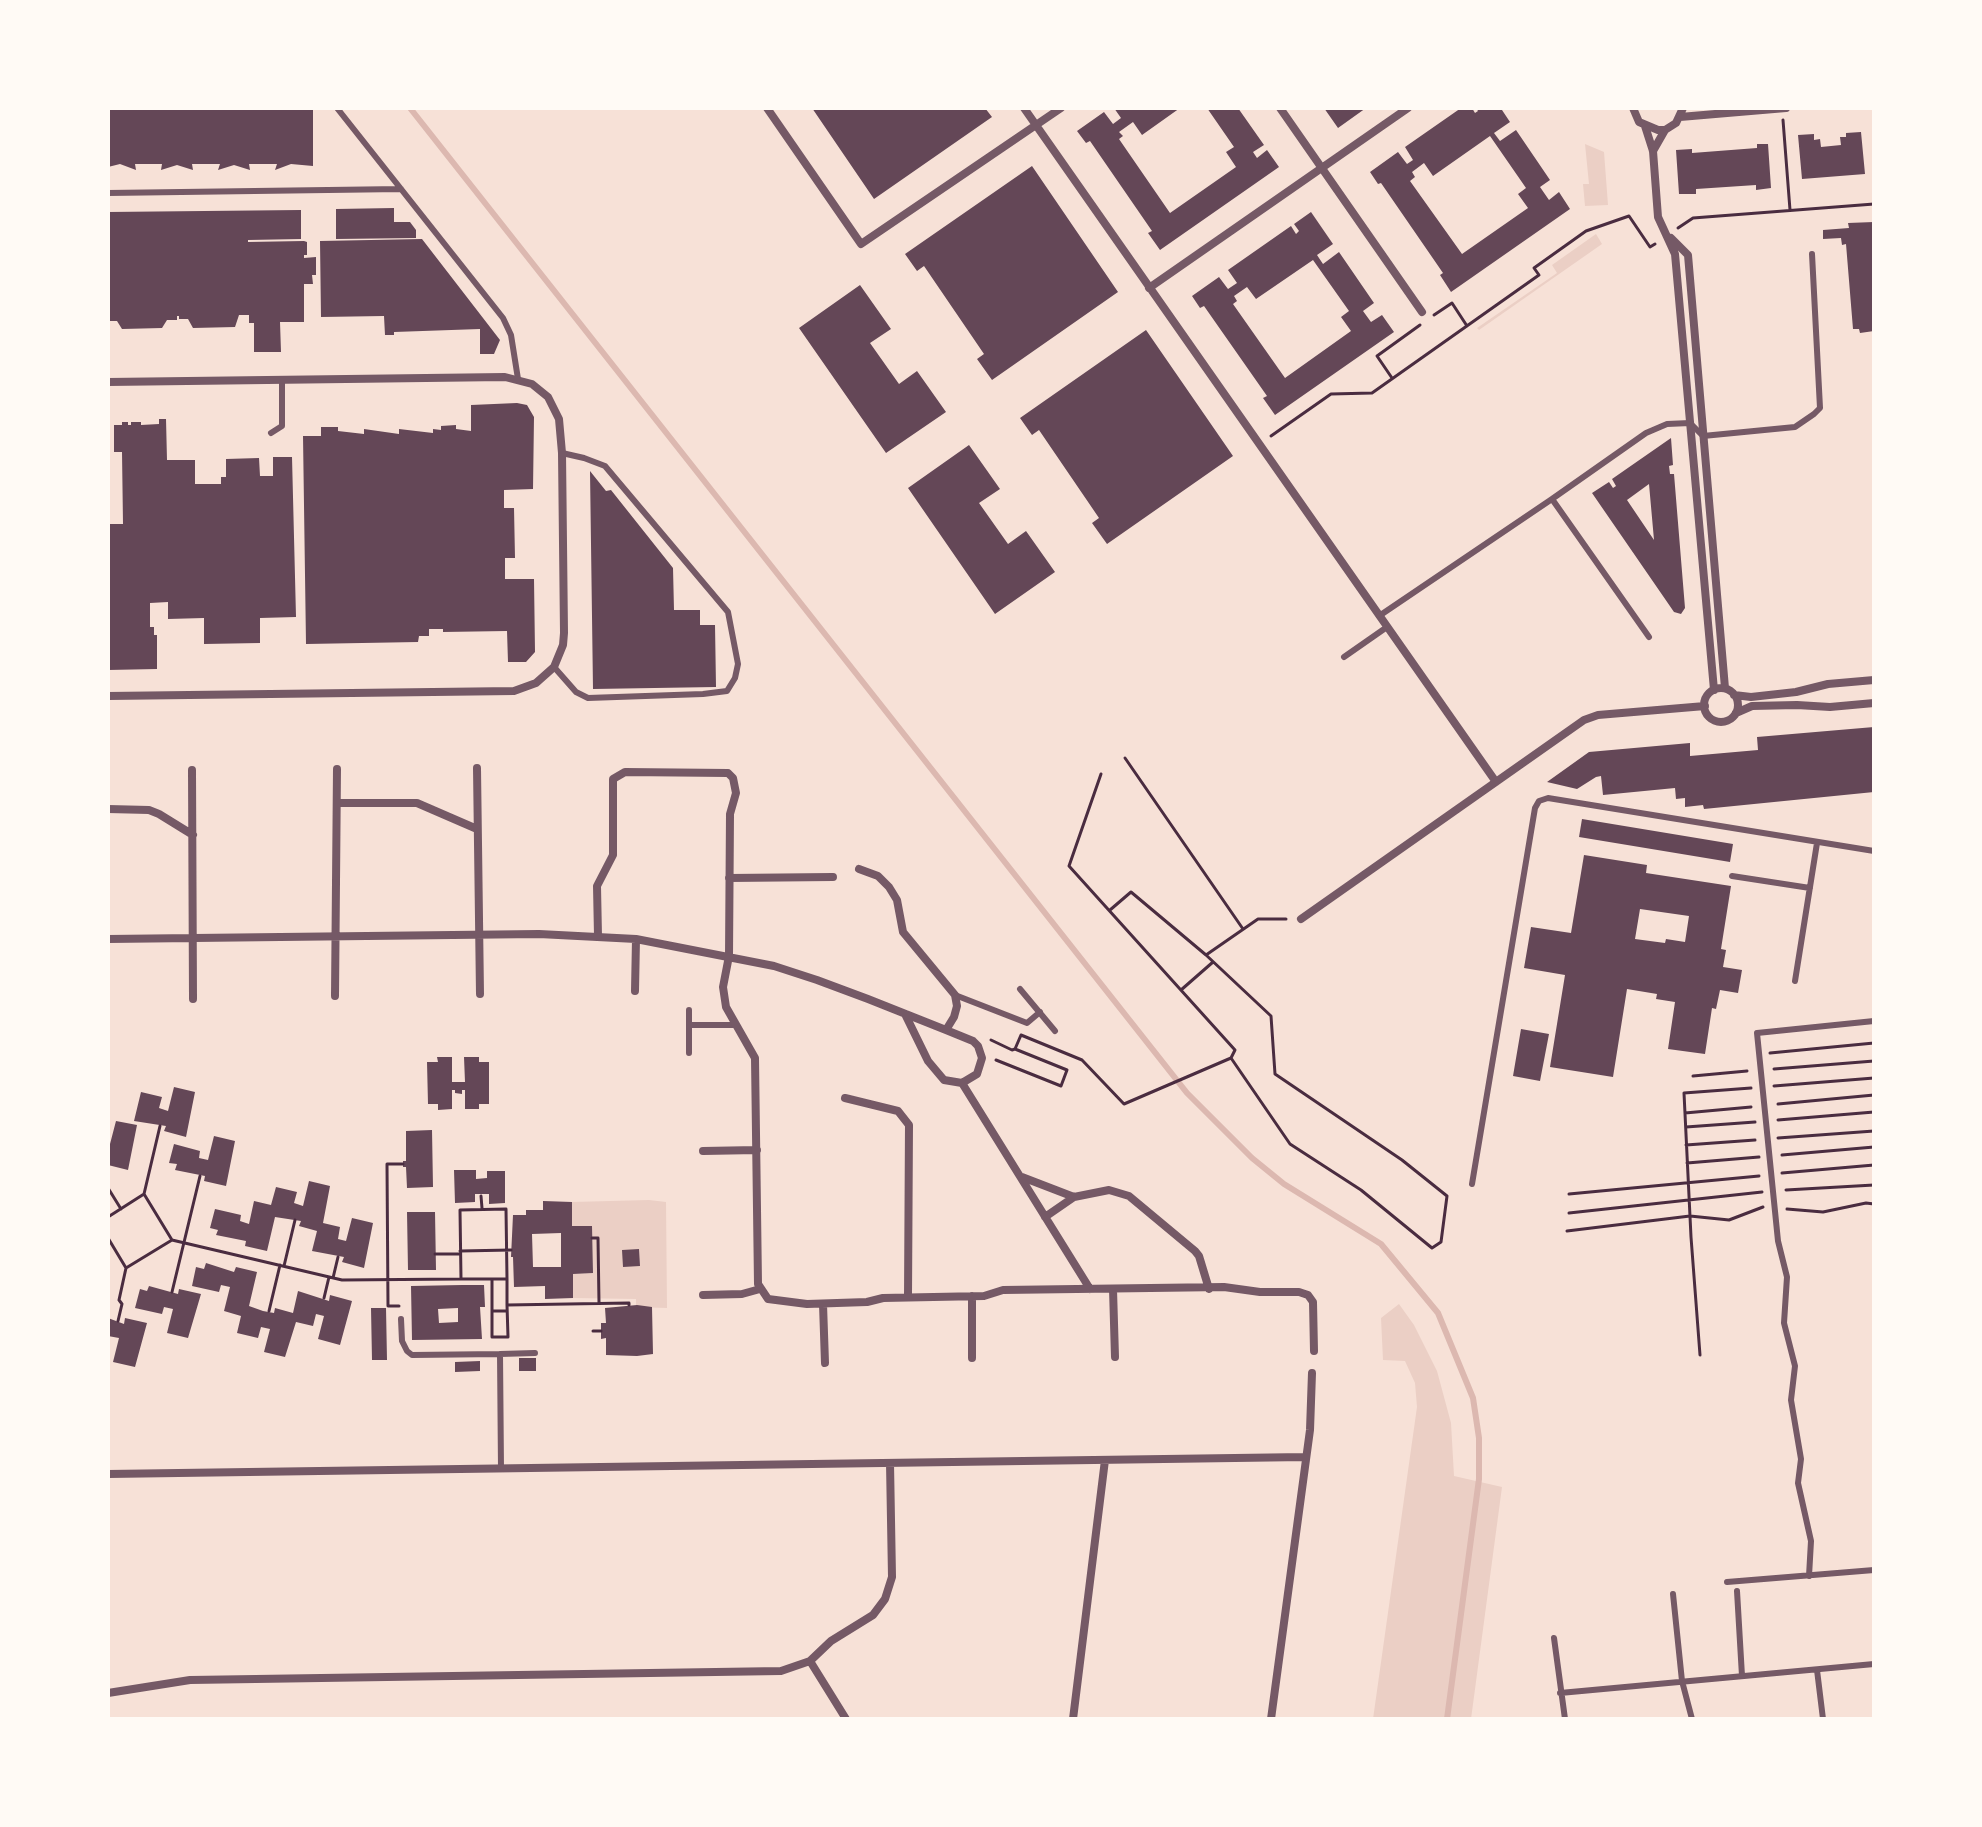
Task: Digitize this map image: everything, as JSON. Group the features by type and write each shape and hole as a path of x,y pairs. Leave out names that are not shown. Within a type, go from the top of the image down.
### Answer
{"street":[{"path":"767,108 861,244 1061,108"},
{"path":"1024,108 1496,782"},
{"path":"1280,108 1422,312"},
{"path":"1149,288 1408,108"},
{"path":"1633,108 1645,126 1653,151 1658,217 1675,254 1714,690"},
{"path":"1653,151 1665,130 1682,113 1784,108"},
{"path":"1645,126 1665,130"},
{"path":"1668,235 1688,255 1725,688 1734,695 1738,704 1736,713"},
{"path":"108,382 518,379 539,389 555,407 559,419 564,633 563,645 554,667 536,683 514,691 108,696"},
{"path":"1734,695 1751,697 1874,680"},
{"path":"1725,688 1714,690 1706,698 1708,715 1715,721 1729,720 1752,706 1830,707 1874,703"},
{"path":"1301,919 1592,717 1705,706"},
{"path":"477,768 480,994"},
{"path":"335,996 337,769"},
{"path":"192,770 193,999"},
{"path":"598,936 597,886 613,855 611,786 618,774 721,771 733,778 736,793 730,814 729,956 723,987 726,1007 755,1058 760,1289 774,1301 823,1304 867,1302 883,1298 972,1296 1003,1290 1299,1292 1308,1295 1313,1306 1314,1351"},
{"path":"337,803 417,803 477,829"},
{"path":"108,809 149,810 193,835"},
{"path":"859,869 878,876 889,887 897,900 903,932 955,995 957,1006 946,1030"},
{"path":"729,878 833,877"},
{"path":"108,939 478,935 636,939 729,956 817,980 905,1014 946,1030 973,1041 981,1053 980,1069 962,1083 944,1080 916,1040 905,1014"},
{"path":"635,991 636,939"},
{"path":"962,1083 1090,1289"},
{"path":"845,1098 898,1111 909,1125 908,1297"},
{"path":"703,1151 757,1150"},
{"path":"1021,1176 1074,1197"},
{"path":"1045,1217 1074,1197 1109,1190 1129,1196 1195,1251 1209,1289"},
{"path":"703,1295 742,1294 760,1289"},
{"path":"1113,1289 1115,1357"},
{"path":"972,1296 972,1358"},
{"path":"823,1304 825,1363"},
{"path":"1271,1719 1310,1430 1312,1373"},
{"path":"108,1474 1305,1457"},
{"path":"1073,1719 1105,1460"},
{"path":"108,1693 190,1680 781,1671 810,1661 831,1641 873,1615 890,1589 890,1463"},
{"path":"810,1661 846,1719"}],"lane":[{"path":"337,108 507,323 518,379"},
{"path":"108,193 401,189"},
{"path":"1379,616 1646,433 1667,424 1690,423 1703,436 1795,427 1820,408 1812,254"},
{"path":"271,433 282,426 282,380"},
{"path":"554,667 570,687 588,698 727,691 735,678 738,664 728,612 605,466 562,453"},
{"path":"1552,499 1649,637"},
{"path":"1344,657 1387,627"},
{"path":"1472,1184 1535,808 1539,801 1548,798 1874,851"},
{"path":"1795,981 1817,843"},
{"path":"1732,876 1810,888"},
{"path":"1020,989 1055,1031"},
{"path":"955,995 1027,1023 1040,1012"},
{"path":"689,1010 689,1053"},
{"path":"1809,1576 1811,1541 1798,1483 1801,1459 1791,1400 1795,1366 1784,1323 1787,1277 1778,1241 1757,1033 1874,1021"},
{"path":"689,1025 736,1025"},
{"path":"401,1319 403,1347 412,1355 535,1353"},
{"path":"500,1354 501,1469"},
{"path":"1727,1582 1874,1570"},
{"path":"1737,1591 1742,1676"},
{"path":"1673,1594 1682,1681 1692,1719"},
{"path":"1554,1638 1565,1719"},
{"path":"1560,1693 1874,1664"},
{"path":"1817,1670 1823,1719"}],"path":[{"path":"1784,108 1790,210"},
{"path":"1258,445 1331,394 1372,393 1539,275 1534,268 1586,231 1629,216 1650,247 1693,218 1874,204"},
{"path":"1392,378 1377,356 1452,303 1468,326"},
{"path":"1125,758 1243,929"},
{"path":"991,1040 1015,1052 1021,1035 1082,1060 1124,1104 1229,1059 1235,1050 1069,866 1101,774"},
{"path":"1110,910 1131,892 1206,955 1271,1016 1275,1074 1402,1160 1447,1196 1441,1242 1432,1248 1361,1190 1290,1144 1229,1059"},
{"path":"1206,955 1258,919 1301,919"},
{"path":"1181,990 1213,962"},
{"path":"1759,1054 1874,1043"},
{"path":"996,1060 1061,1086 1067,1070 1015,1049"},
{"path":"1693,1076 1874,1061"},
{"path":"1700,1355 1684,1093 1874,1078"},
{"path":"1685,1113 1874,1095"},
{"path":"108,1217 144,1194 160,1126"},
{"path":"401,1319 401,1306 388,1306 387,1164 403,1164"},
{"path":"1569,1194 1874,1165"},
{"path":"172,1292 200,1176"},
{"path":"1569,1213 1773,1190 1874,1185"},
{"path":"108,1188 121,1209"},
{"path":"144,1194 172,1240 331,1278 507,1279"},
{"path":"481,1196 482,1210"},
{"path":"1567,1231 1690,1216 1729,1220 1761,1207 1823,1212 1874,1204"},
{"path":"461,1279 460,1210 506,1209 508,1337 500,1339 492,1337 492,1279"},
{"path":"269,1311 295,1220"},
{"path":"108,1238 110,1247 126,1268"},
{"path":"592,1238 598,1238 599,1303"},
{"path":"118,1321 126,1268 172,1240"},
{"path":"435,1254 509,1250"},
{"path":"324,1298 338,1257"},
{"path":"592,1261 599,1261"},
{"path":"507,1305 629,1305"},
{"path":"492,1311 507,1311"},
{"path":"593,1331 601,1331"}],"shaded area":[{"path":"1585,144 1604,152 1608,205 1585,206 1583,184 1589,184"},
{"path":"1596,234 1602,244 1479,330 1477,328 1557,273 1552,265"},
{"path":"572,1202 666,1202 667,1308 636,1307 636,1299 573,1298 573,1274 593,1273 592,1226 572,1226"},
{"path":"1399,1304 1414,1325 1437,1371 1451,1423 1454,1476 1502,1487 1471,1719 1373,1719 1417,1407 1415,1383 1405,1361 1383,1360 1381,1318"}],"building":[{"path":"108,108 313,108 313,166 291,164 275,170 277,164 249,164 250,170 234,165 218,170 220,164 192,164 193,170 177,165 161,170 162,164 135,164 136,170 120,164 108,167"},
{"path":"812,108 985,108 992,117 874,199"},
{"path":"1114,108 1180,108 1142,135 1133,122 1119,132 1123,136 1119,139 1170,213 1236,167 1226,152 1234,147 1207,108 1238,108 1264,145 1253,152 1257,158 1267,150 1279,167 1160,250 1148,233 1152,231 1090,141 1086,143 1077,131 1104,112 1113,124 1121,118"},
{"path":"1324,108 1366,108 1338,128"},
{"path":"1461,108 1472,108 1475,113 1478,111 1476,108 1502,110 1510,122 1494,133 1500,141 1516,130 1550,180 1540,187 1549,200 1559,192 1570,209 1451,292 1440,275 1443,273 1381,183 1378,184 1370,172 1398,152 1407,164 1413,160 1405,147","holes":["1490,136 1526,188 1518,194 1528,208 1462,254 1410,181 1415,177 1412,172 1424,163 1433,176"]},
{"path":"1861,132 1865,174 1802,179 1798,135 1814,134 1814,140 1820,139 1821,147 1841,145 1840,137 1846,137 1846,133"},
{"path":"1757,144 1768,144 1771,188 1756,190 1756,185 1696,189 1696,194 1679,194 1676,150 1692,149 1692,153 1757,148"},
{"path":"1032,166 1118,292 992,380 977,359 984,354 924,266 917,271 905,254"},
{"path":"394,208 394,222 410,222 416,230 416,238 336,239 336,209"},
{"path":"301,210 301,239 248,240 304,241 307,242 307,255 304,258 316,257 313,284 304,284 304,322 280,322 281,352 254,352 254,323 249,323 249,315 239,315 235,327 193,328 188,319 179,319 179,316 177,320 167,320 162,328 122,329 117,321 108,321 108,212"},
{"path":"1311,212 1333,244 1317,255 1323,264 1339,252 1374,303 1363,311 1371,322 1382,315 1394,332 1275,415 1263,398 1267,396 1204,306 1200,308 1192,296 1219,277 1228,289 1237,283 1228,270 1291,226 1296,234 1299,231 1294,224","holes":["1313,260 1349,311 1341,317 1351,331 1285,378 1233,304 1237,301 1234,296 1247,287 1256,299"]},
{"path":"1874,222 1874,331 1860,333 1859,329 1853,329 1846,244 1842,245 1841,238 1823,239 1823,230 1849,228 1848,223"},
{"path":"422,239 500,340 494,354 480,354 480,329 394,332 394,335 385,335 384,316 321,317 320,241"},
{"path":"860,285 891,329 870,343 899,384 917,371 946,412 886,453 799,328"},
{"path":"1146,330 1233,456 1107,544 1092,523 1099,518 1039,430 1032,435 1020,418"},
{"path":"471,405 527,405 534,417 533,489 504,490 504,508 514,508 515,558 505,558 505,579 534,579 535,652 526,662 508,662 507,631 443,632 443,629 429,629 429,636 419,636 418,642 306,644 303,436 321,436 321,427 338,427 338,431 364,434 364,429 399,434 399,429 433,433 433,429 441,430 441,426 456,425 456,429 471,431"},
{"path":"159,419 166,419 167,460 195,460 195,484 221,484 221,477 226,477 226,459 259,458 260,476 273,476 273,457 292,457 296,617 260,618 260,643 204,644 204,618 168,619 168,602 150,603 150,627 154,627 154,635 157,635 157,669 108,670 108,524 123,524 122,452 114,452 114,425 122,425 122,422 128,422 128,425 131,422 159,424"},
{"path":"1671,438 1673,465 1669,466 1670,474 1674,474 1685,608 1681,614 1674,612 1592,493 1609,482 1613,488 1616,486 1612,479","holes":["1649,484 1654,540 1627,500"]},
{"path":"969,445 1000,489 979,503 1008,544 1026,531 1055,572 995,614 908,488"},
{"path":"590,471 606,491 611,490 673,568 674,610 700,610 700,625 715,625 716,687 593,689"},
{"path":"1874,727 1874,792 1704,809 1703,805 1685,807 1685,798 1676,799 1675,788 1603,795 1601,776 1577,789 1547,782 1589,752 1690,743 1690,756 1758,750 1757,737"},
{"path":"1582,819 1733,844 1730,862 1579,837"},
{"path":"1584,855 1647,865 1646,873 1731,886 1721,949 1726,950 1723,967 1742,970 1738,993 1720,990 1716,1009 1712,1008 1705,1054 1668,1049 1675,1002 1656,999 1657,994 1627,989 1613,1077 1550,1067 1565,975 1524,968 1531,927 1571,933","holes":["1640,909 1689,916 1685,942 1635,939"]},
{"path":"1521,1029 1549,1034 1540,1081 1513,1076"},
{"path":"437,1057 452,1057 452,1082 465,1082 464,1057 479,1057 479,1062 489,1062 489,1104 479,1104 479,1109 465,1109 465,1090 462,1094 452,1090 452,1109 438,1110 438,1104 428,1104 427,1062 438,1062"},
{"path":"174,1087 195,1092 186,1137 164,1131 166,1126 134,1121 141,1092 162,1097 159,1108 168,1111"},
{"path":"116,1121 137,1125 128,1170 108,1165 108,1143"},
{"path":"432,1130 433,1187 407,1188 406,1167 403,1167 403,1161 406,1161 406,1131"},
{"path":"214,1136 235,1141 226,1186 204,1181 205,1176 175,1170 177,1164 169,1163 174,1144 200,1151 199,1158 208,1160"},
{"path":"454,1170 476,1170 476,1179 487,1178 487,1171 505,1171 505,1203 489,1204 489,1194 475,1194 475,1202 455,1203"},
{"path":"309,1181 330,1186 323,1223 340,1227 338,1239 346,1241 352,1218 373,1223 364,1268 342,1262 344,1257 312,1251 317,1231 299,1226 301,1221 275,1217 267,1251 245,1246 246,1241 216,1235 218,1230 210,1228 215,1209 241,1215 240,1221 249,1224 254,1201 271,1205 276,1187 297,1192 294,1203 303,1206"},
{"path":"543,1201 572,1202 572,1226 592,1226 593,1273 573,1274 573,1298 545,1299 545,1286 514,1287 511,1257 513,1215 526,1215 526,1210 543,1210","holes":["561,1233 561,1267 533,1267 532,1234"]},
{"path":"407,1212 435,1212 436,1270 408,1270"},
{"path":"639,1249 640,1266 623,1267 622,1250"},
{"path":"206,1263 234,1272 236,1267 257,1272 249,1306 263,1311 274,1313 275,1308 293,1313 298,1291 329,1301 330,1295 352,1301 340,1345 318,1339 324,1316 316,1314 313,1326 296,1322 285,1357 264,1352 270,1329 261,1327 258,1338 237,1333 241,1316 224,1311 230,1287 221,1285 219,1292 192,1286 196,1267 204,1269"},
{"path":"484,1285 485,1307 480,1307 482,1339 412,1340 411,1286","holes":["458,1308 458,1322 439,1323 438,1309"]},
{"path":"149,1286 178,1294 179,1289 201,1294 188,1338 167,1333 173,1309 164,1307 162,1314 135,1308 140,1289 147,1291"},
{"path":"652,1307 653,1354 606,1355 606,1338 601,1339 601,1323 606,1323 605,1308"},
{"path":"371,1308 386,1308 387,1360 372,1360"},
{"path":"108,1318 124,1324 125,1318 147,1323 135,1367 113,1362 119,1338 108,1336"},
{"path":"519,1358 536,1358 536,1371 519,1371"},
{"path":"480,1361 480,1371 455,1372 455,1362"}],"waterway":[{"path":"410,108 1187,1093 1252,1158 1284,1184 1381,1244 1438,1313 1473,1398 1479,1438 1479,1479 1447,1719"}]}
